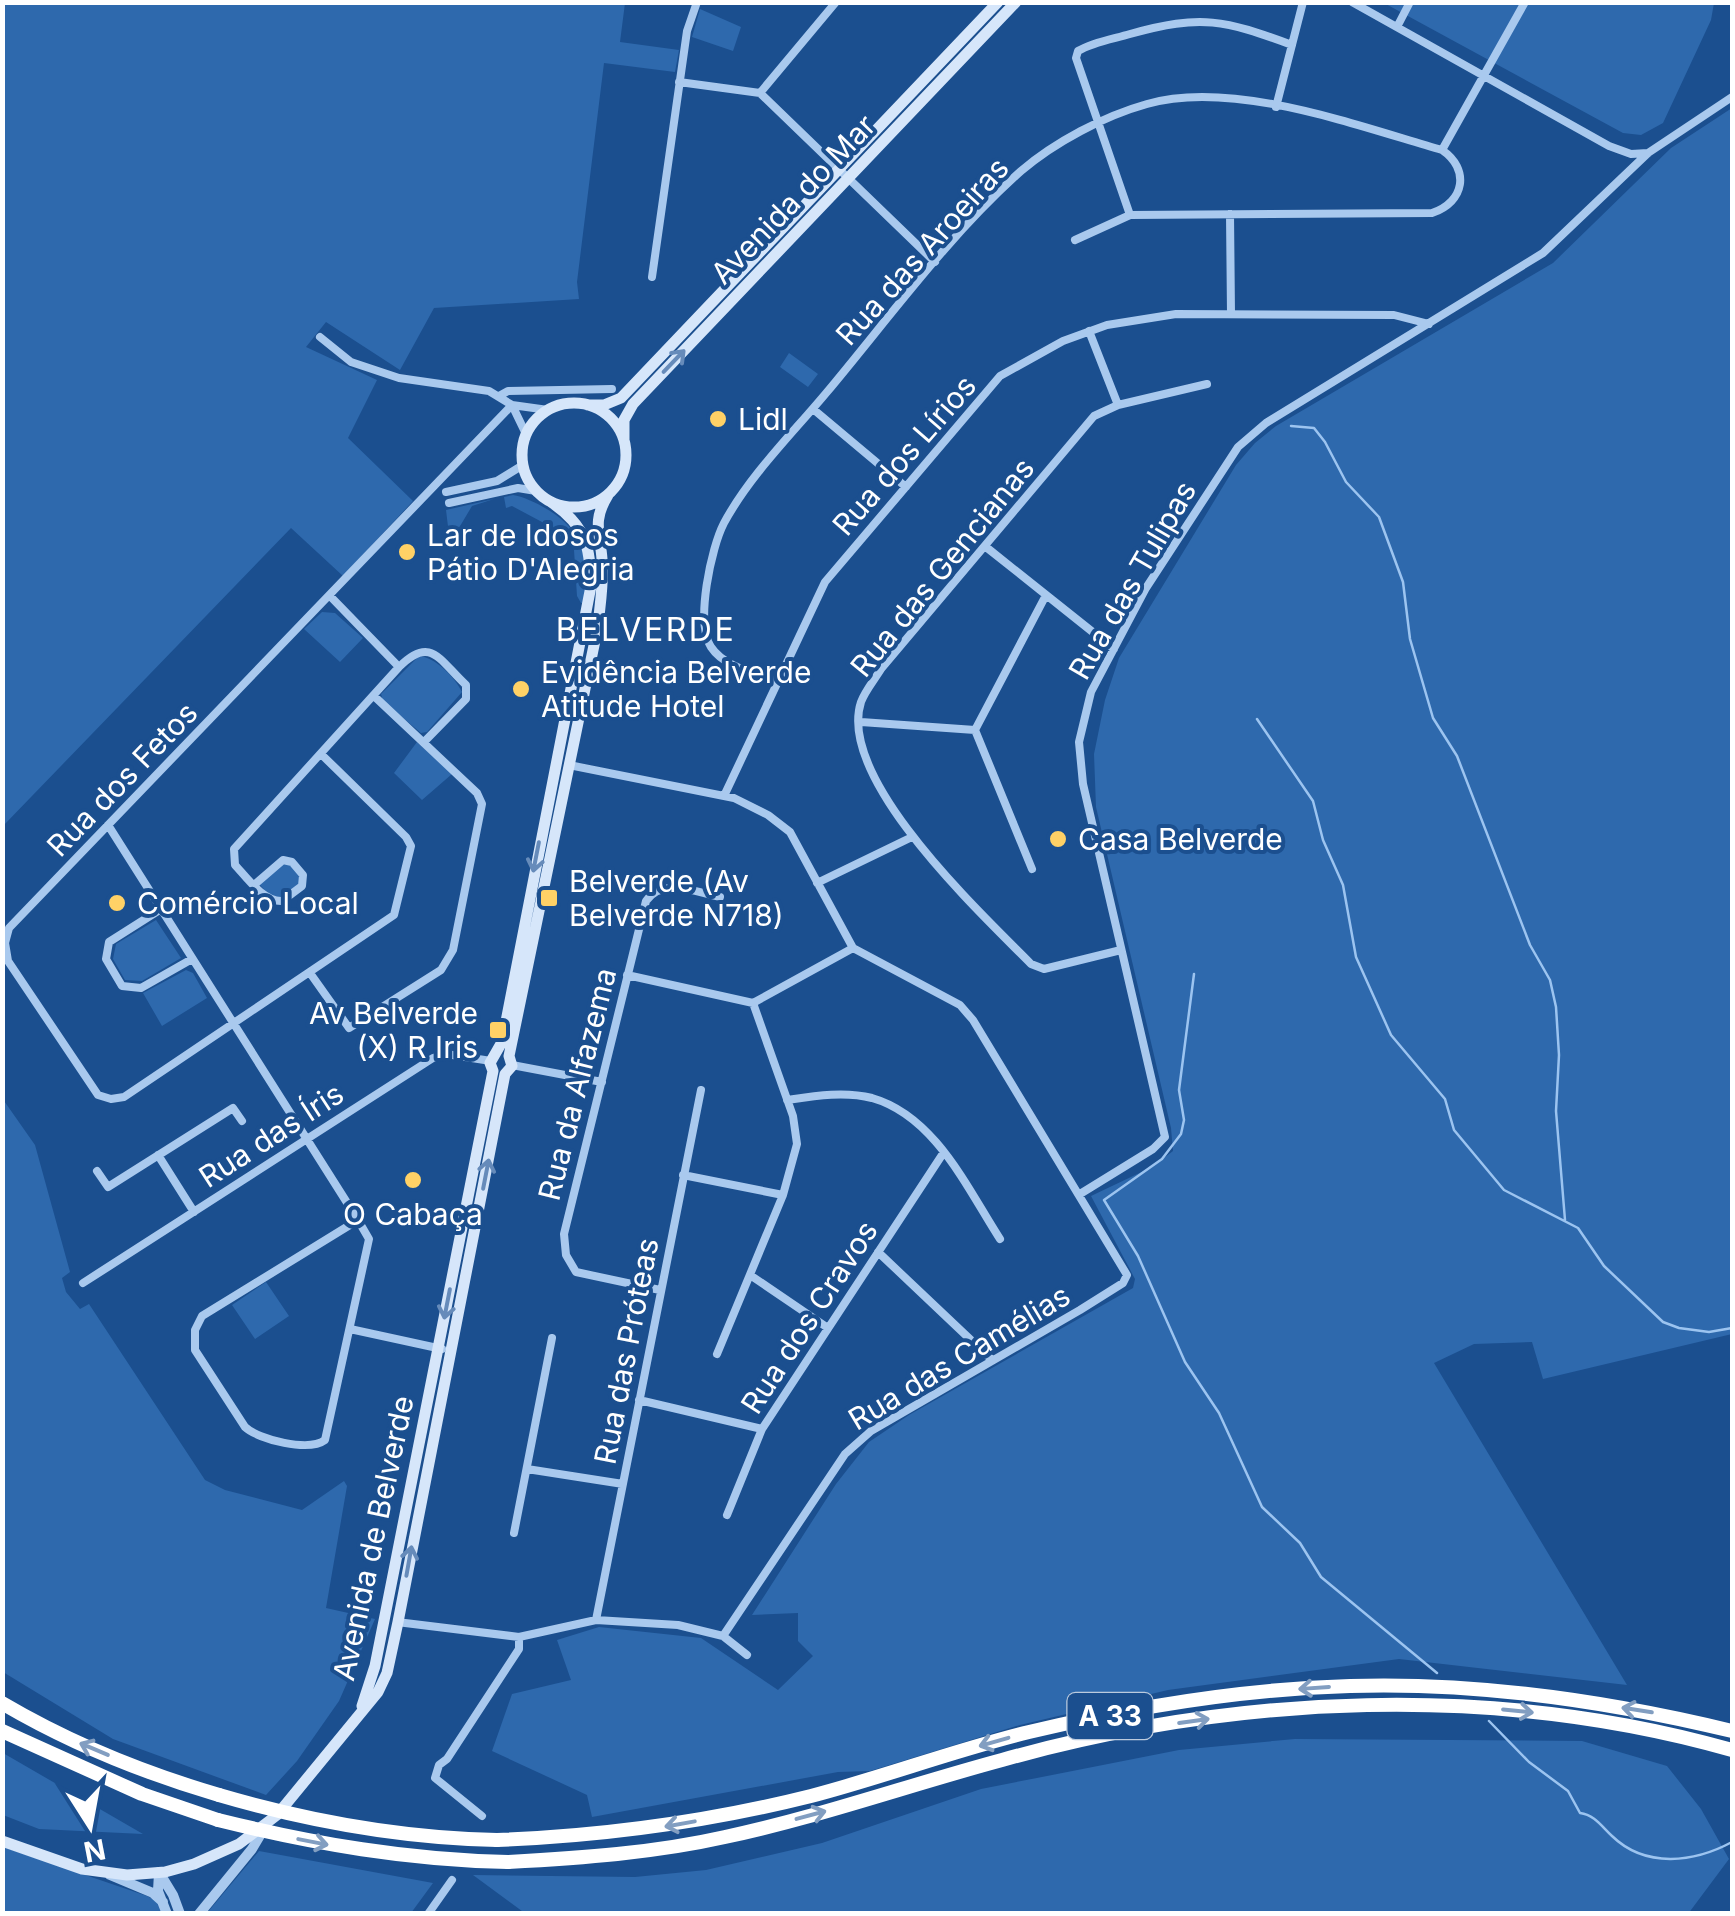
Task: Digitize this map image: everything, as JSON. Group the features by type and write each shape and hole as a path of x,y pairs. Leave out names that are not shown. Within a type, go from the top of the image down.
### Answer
{"highway":[{"name":"A 33","path":"2,1703 97,1751 219,1795 358,1830 497,1840 677,1825 812,1795 1027,1732 1137,1710 1267,1691 1352,1686 1460,1688 1592,1702 1732,1730"},
{"name":"A 33","path":"2,1731 142,1794 218,1820 357,1850 415,1858 508,1862 612,1855 724,1838 1020,1755 1109,1735 1269,1711 1358,1705 1513,1710 1605,1721 1732,1750"}],"main road":[{"name":"Avenida do Mar","path":"624,439 624,420 633,404 998,2"},
{"name":"Avenida do Mar","path":"588,405 604,405 620,398 1016,2"},
{"path":"574,403 588,405 610,417 624,439 625,470 608,496 581,507 551,502 536,492 523,466 526,434 548,410 574,403"},
{"name":"Avenida de Belverde","path":"358,1717 382,1684 398,1622 445,1349 501,1064 598,626 602,590 598,510 608,496"},
{"name":"Avenida de Belverde","path":"501,1064 590,573 586,538 573,518 551,502"},
{"name":"Avenida de Belverde","path":"358,1717 375,1666 382,1620 445,1349"},
{"path":"2,1841 61,1864 105,1873 159,1872 221,1854 266,1826 358,1717"}],"street":[{"path":"652,277 687,31 698,2"},
{"path":"760,94 836,2"},
{"path":"1276,107 1303,2"},
{"path":"1352,2 1609,146 1631,154 1648,153"},
{"path":"1397,27 1410,2"},
{"path":"1075,240 1130,215 1424,214 1440,210 1457,195 1461,177 1457,163 1442,150 1526,2"},
{"path":"1130,215 1076,58 1081,48 1193,20 1236,25 1292,44"},
{"path":"679,82 760,94 935,262"},
{"name":"Rua das Aroeiras","path":"776,681 722,660 709,645 702,620 723,525 753,481 935,262 1022,170 1097,125 1134,108 1174,98 1229,97 1442,150"},
{"name":"Rua das Tulipas","path":"1080,1194 1153,1149 1164,1137 1083,784 1079,742 1091,692 1146,588 1238,447 1266,423 1543,253 1648,153 1732,97"},
{"path":"1230,214 1231,314"},
{"name":"Rua dos Lírios","path":"724,796 825,582 1000,376 1062,341 1089,331 1176,314 1394,315 1429,324"},
{"path":"1089,331 1118,405"},
{"path":"320,337 351,362 400,378 489,391 512,405 548,410"},
{"name":"Rua das Gencianas","path":"1122,950 1044,969 1031,964 946,878 912,837 867,762 860,703 881,669 1094,416 1118,405 1207,384"},
{"path":"498,396 508,391 612,389"},
{"path":"512,405 526,434"},
{"name":"Rua dos Fetos","path":"234,1026 124,1097 106,1098 95,1092 8,962 5,943 12,924 512,405"},
{"path":"813,409 906,487"},
{"path":"446,492 496,481 523,466"},
{"path":"449,503 518,488 536,492"},
{"path":"986,547 1114,649"},
{"path":"330,596 399,667"},
{"path":"975,730 1045,597"},
{"path":"254,885 281,860 292,862 304,877 302,886 280,902 270,900 254,885 235,865 234,849 399,667 417,651 426,650 467,688 466,700 424,742"},
{"path":"310,973 349,1028 448,963 482,804 478,794 374,696"},
{"path":"860,722 975,730"},
{"path":"975,730 1032,869"},
{"path":"234,1026 394,915 411,855 406,838 321,754"},
{"path":"556,761 724,796 768,815 790,832 853,948 960,1005 1002,1064 1080,1194"},
{"path":"108,825 358,1220 369,1243 326,1436 321,1443 309,1447 257,1436 247,1430 194,1346 195,1330 202,1316 358,1220"},
{"path":"817,883 912,837"},
{"name":"Rua da Alfazema","path":"660,1290 576,1272 566,1254 564,1234 646,901 652,892 672,887 720,896"},
{"path":"161,909 109,942 106,959 122,986 140,988 192,959"},
{"path":"627,975 753,1003 853,948"},
{"path":"717,1354 784,1194 797,1144 753,1003"},
{"name":"Rua das Íris","path":"84,1283 439,1055 602,1082"},
{"name":"Rua das Próteas","path":"596,1620 701,1090"},
{"path":"786,1100 832,1094 871,1098 920,1125 944,1152 1000,1239"},
{"path":"98,1171 108,1187 233,1108 242,1121"},
{"name":"Rua dos Cravos","path":"727,1514 762,1430 944,1152"},
{"path":"158,1155 194,1212"},
{"path":"683,1175 784,1194"},
{"name":"Rua das Camélias","path":"724,1636 845,1454 871,1431 1123,1283 1128,1276 1080,1194"},
{"path":"878,1252 992,1360"},
{"path":"750,1275 828,1328"},
{"path":"350,1329 445,1349"},
{"path":"514,1533 552,1338"},
{"path":"639,1400 762,1430"},
{"path":"526,1469 623,1484"},
{"path":"382,1620 519,1637 596,1620 678,1626 724,1636 747,1656"},
{"path":"482,1816 435,1778 438,1765 448,1759 519,1649 519,1637"},
{"path":"199,1914 266,1826"},
{"path":"159,1872 158,1890 165,1908"},
{"path":"159,1872 180,1914"},
{"path":"105,1873 153,1894 165,1908"},
{"path":"428,1914 452,1880"}],"shaded area":[{"path":"3,3 625,3 620,42 679,50 675,72 604,63 577,282 579,299 434,308 400,370 326,322 306,347 377,380 348,438 413,501 343,576 291,528 3,826"},
{"path":"1384,3 1714,3 1711,20 1663,123 1641,135 1623,133"},
{"path":"700,9 741,27 733,51 692,37"},
{"path":"1732,108 1732,1334 1543,1379 1532,1342 1474,1344 1434,1363 1627,1685 1399,1659 1168,1690 1020,1725 870,1771 838,1772 592,1817 587,1795 492,1751 512,1694 571,1680 557,1640 599,1627 701,1638 778,1690 813,1656 798,1641 798,1613 752,1615 836,1484 869,1442 909,1415 1133,1288 1135,1279 1091,1196 1152,1167 1173,1151 1171,1128 1096,807 1094,754 1119,658 1236,465 1255,443 1276,426 1553,263 1671,148"},
{"path":"789,353 818,374 808,387 780,367"},
{"path":"513,495 550,511 567,524 576,538 564,542 557,530 512,506 506,508 504,497"},
{"path":"494,499 472,506 450,543 446,510"},
{"path":"581,545 586,574 584,603 577,596 574,550"},
{"path":"322,612 335,613 363,638 340,662 304,629"},
{"path":"419,656 444,669 462,692 427,732 421,733 383,701 381,694"},
{"path":"417,742 452,774 422,800 394,773"},
{"path":"279,863 291,865 299,875 300,885 285,897 272,898 260,885"},
{"path":"156,920 181,958 142,981 125,980 113,959 116,944"},
{"path":"186,970 193,973 207,998 162,1026 143,993"},
{"path":"2,1098 35,1145 70,1272 62,1278 66,1292 80,1309 89,1304 205,1480 225,1490 302,1510 344,1481 347,1486 326,1608 375,1619 339,1701 297,1761 266,1795 113,1739 3,1672"},
{"path":"266,1282 289,1316 255,1339 232,1305"},
{"path":"1295,1739 1582,1741 1667,1766 1701,1809 1729,1859 1688,1914 526,1914 473,1875 635,1877 706,1870 822,1843 981,1789 1179,1750"},
{"path":"3,1753 143,1834 39,1829 3,1815"},
{"path":"3,1847 147,1896 157,1901 163,1914 3,1914"},
{"path":"259,1851 433,1883 411,1913 207,1913"}],"waterway":[{"path":"1291,426 1314,428 1346,482 1379,517 1403,582 1410,639 1433,718 1457,756 1530,945 1550,980 1556,1007 1556,1111 1565,1220"},
{"path":"1257,719 1313,801 1323,840 1343,885 1356,957 1391,1035 1445,1099 1454,1130 1504,1190 1578,1228 1604,1266 1663,1322 1709,1332 1732,1328"},
{"path":"1194,974 1179,1090 1184,1120 1181,1134 1162,1159 1104,1200 1138,1256 1185,1362 1219,1413 1262,1507 1300,1543 1321,1577 1437,1673"},
{"path":"1489,1721 1529,1762 1568,1791 1580,1813 1594,1819 1625,1847 1655,1858 1671,1859 1702,1854 1732,1842"}],"place":[{"name":"Lidl","path":"718,419"},
{"name":"Lar de Idosos Pátio D'Alegria","path":"407,552"},
{"name":"Evidência Belverde Atitude Hotel","path":"521,689"},
{"name":"Casa Belverde","path":"1058,839"},
{"name":"Belverde (Av Belverde N718)","path":"549,898"},
{"name":"Comércio Local","path":"117,903"},
{"name":"Av Belverde (X) R Iris","path":"498,1030"},
{"name":"O Cabaça","path":"413,1180"}],"district":[{"name":"BELVERDE","path":"646,629"}]}
